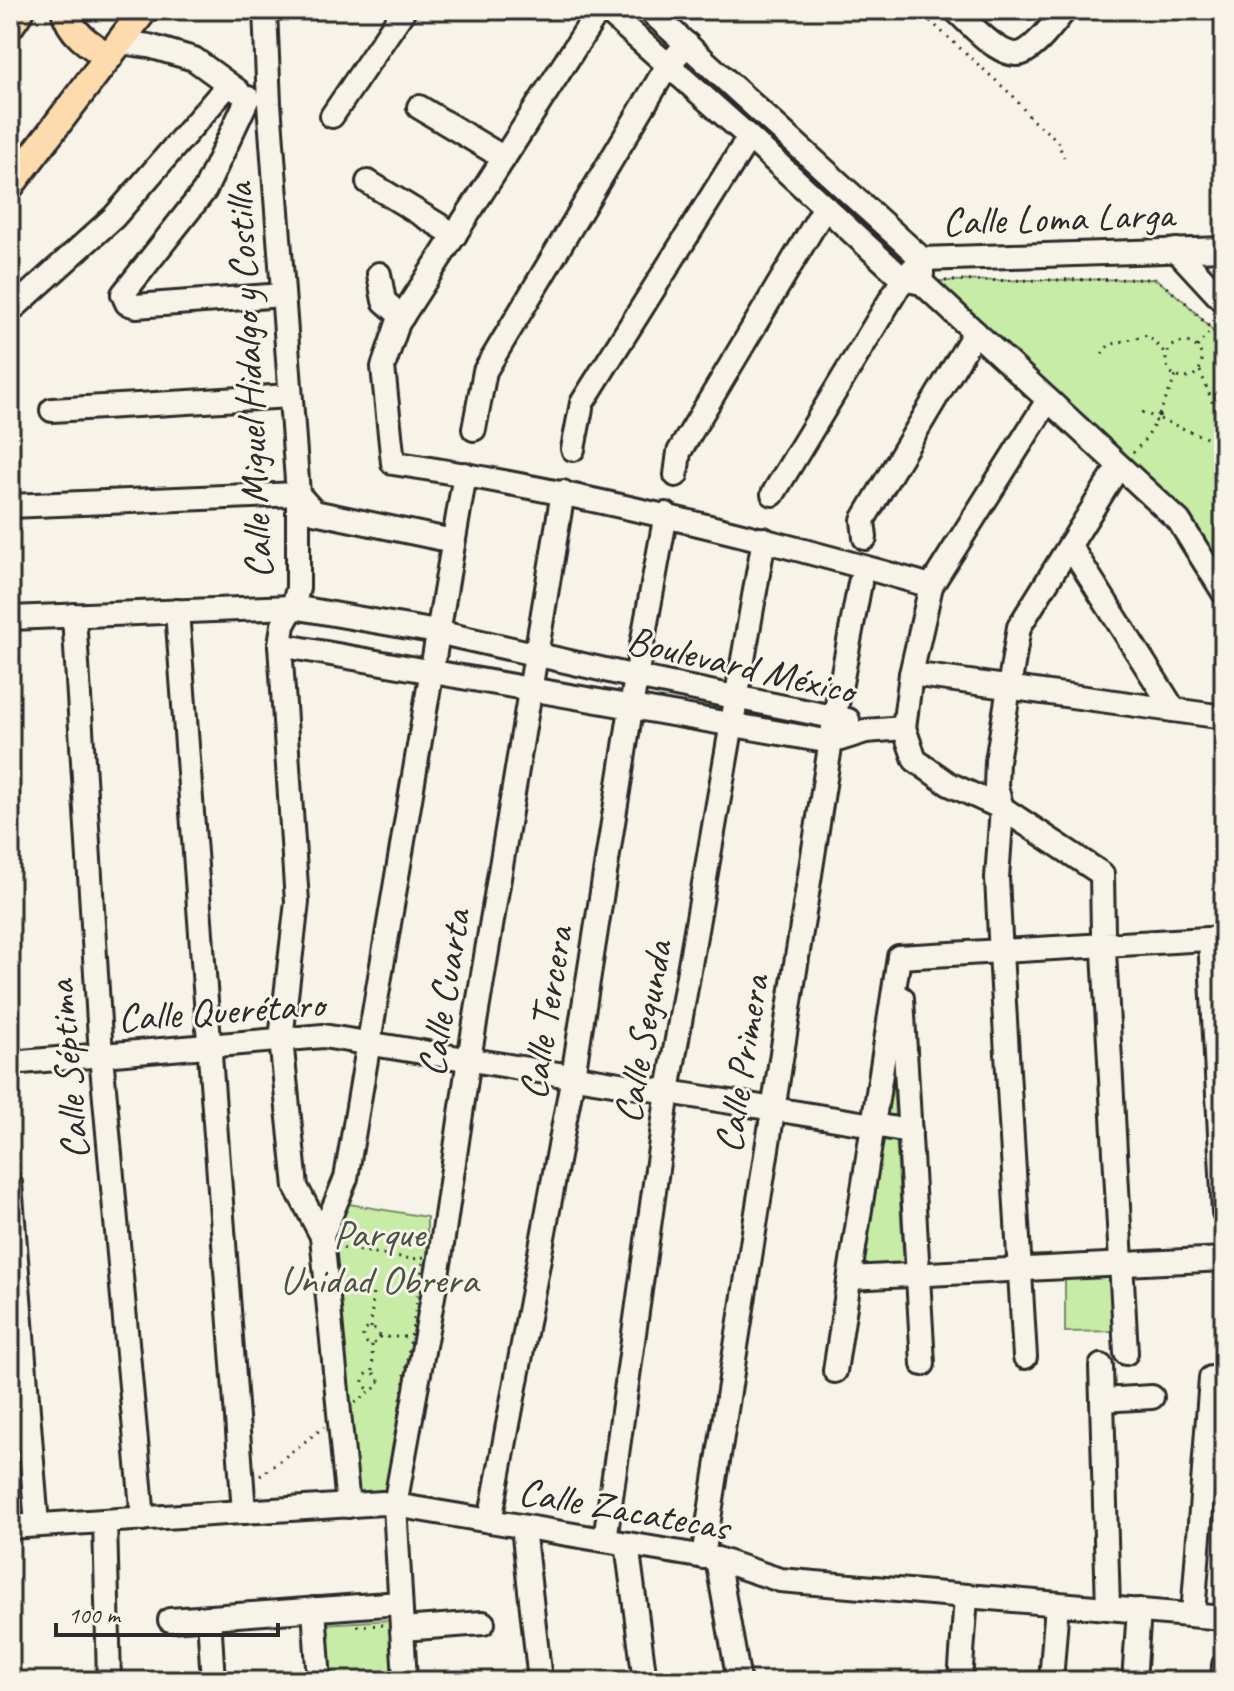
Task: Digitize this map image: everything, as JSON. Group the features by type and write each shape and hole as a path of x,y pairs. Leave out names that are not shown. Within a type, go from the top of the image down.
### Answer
{"main road":[{"path":"10,26 21,10"},
{"path":"65,10 67,20 83,40 114,49"},
{"path":"10,186 144,10"}],"street":[{"name":"Calle Miguel Hidalgo y Costilla","path":"265,10 258,100 283,295 298,494 298,588 293,607 283,625 280,645 297,902 281,1039 296,1187 322,1236 348,1506"},
{"path":"332,116 404,10"},
{"path":"599,10 402,317 383,367 393,463 563,492 666,514 931,586"},
{"path":"606,10 825,207 919,281 1048,400 1124,463 1179,521 1224,593"},
{"path":"649,10 922,259"},
{"path":"955,10 1004,54 1016,55 1027,51 1065,10"},
{"path":"474,429 485,371 668,65 687,44"},
{"path":"114,49 149,46 194,59 258,100 205,190 123,294 127,303 136,306 283,295"},
{"path":"10,311 114,217 224,81"},
{"path":"419,107 504,158"},
{"path":"573,449 582,403 749,137"},
{"path":"368,182 455,235"},
{"path":"676,475 679,452 825,207"},
{"name":"Calle Loma Larga","path":"773,494 919,281 922,259 1224,249"},
{"path":"1176,250 1224,302"},
{"path":"379,274 384,301 402,317"},
{"path":"865,538 863,520 975,332"},
{"path":"52,410 290,396"},
{"path":"1048,400 931,586 911,674 904,728 915,760 949,784 1002,808 1102,874 1126,1353"},
{"path":"1025,1357 997,878 1002,808 996,787 997,761 1019,627 1124,463"},
{"path":"322,1236 346,1178 465,474"},
{"name":"Calle Cuarta","path":"405,1681 393,1627 400,1603 395,1505 440,1258 469,1059 563,492"},
{"path":"10,506 298,494 314,512 453,541"},
{"name":"Calle Tercera","path":"490,1521 573,1076 631,707 666,514"},
{"name":"Calle Segunda","path":"645,1681 616,1542 668,1091 764,539"},
{"path":"1070,546 1174,710"},
{"name":"Calle Primera","path":"739,1681 710,1558 771,1108 835,715 860,583"},
{"name":"Boulevard México","path":"10,618 293,607 437,632 636,677 835,715 866,731"},
{"path":"177,611 244,1512"},
{"name":"Calle Séptima","path":"74,615 101,1055 143,1519"},
{"name":"Boulevard México","path":"280,645 831,742 866,731"},
{"name":"Boulevard México","path":"911,674 1224,717"},
{"path":"866,731 904,728"},
{"path":"899,957 1217,938 1224,1212"},
{"path":"835,1371 899,957"},
{"path":"899,957 923,1364"},
{"name":"Calle Querétaro","path":"10,1063 323,1036 910,1131"},
{"path":"10,1183 37,1525"},
{"path":"850,1278 1224,1259"},
{"path":"1101,1366 1108,1608"},
{"path":"1193,1615 1211,1378"},
{"path":"1102,1400 1152,1397"},
{"name":"Calle Zacatecas","path":"10,1527 383,1503 710,1558 780,1580 1224,1618"},
{"path":"105,1521 109,1681"},
{"path":"523,1527 540,1681"},
{"path":"960,1681 966,1597"},
{"path":"170,1620 400,1603"},
{"path":"1051,1681 1057,1604"},
{"path":"314,1609 319,1681"},
{"path":"1134,1681 1139,1610"},
{"path":"209,1617 213,1681"},
{"path":"393,1627 483,1623"},
{"path":"1223,1681 1224,1665"}],"path":[{"path":"918,10 1014,97 1032,120 1056,139 1064,157"},
{"path":"919,281 1156,279 1186,303 1224,342"},
{"path":"1197,347 1212,329"},
{"path":"1102,354 1109,345 1147,335 1167,355 1168,367 1176,376 1188,378 1199,370 1203,361 1197,347 1190,342 1178,342 1167,355"},
{"path":"1199,370 1224,431"},
{"path":"1124,463 1148,436 1176,376"},
{"path":"1142,412 1222,442 1224,455"},
{"path":"335,1247 413,1259 424,1257 385,1498 355,1497 342,1337 335,1247"},
{"path":"371,1328 373,1288"},
{"path":"363,1337 365,1331 371,1328 377,1330 379,1337"},
{"path":"342,1337 363,1337"},
{"path":"363,1337 372,1344"},
{"path":"348,1409 378,1387 380,1380 373,1373 372,1344 379,1337 411,1337"},
{"path":"373,1373 366,1375 363,1383 366,1388 373,1389"},
{"path":"259,1476 323,1428"},
{"path":"354,1626 393,1627"}],"green space":[{"path":"1156,279 1186,303 1224,342 1224,576 933,281"},
{"path":"890,1031 904,1268 857,1269"},
{"name":"Parque Unidad Obrera","path":"349,1204 427,1217 427,1257 389,1495 351,1494 330,1235"},
{"path":"1114,1273 1117,1331 1065,1332 1065,1276"},
{"path":"390,1620 394,1681 326,1681 323,1624"}]}
